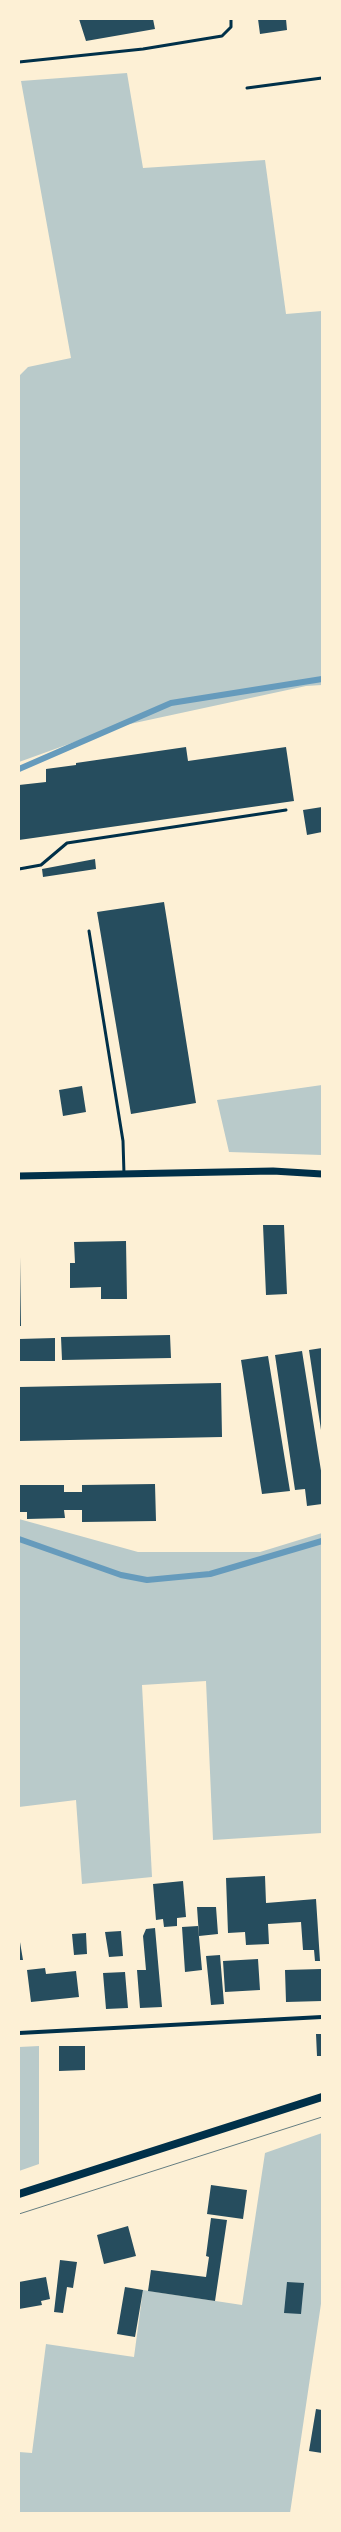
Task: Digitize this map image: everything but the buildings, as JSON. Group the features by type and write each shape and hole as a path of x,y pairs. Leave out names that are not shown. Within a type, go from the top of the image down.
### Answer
{"main road":[{"path":"19,2194 322,2097"}],"street":[{"path":"19,1176 273,1171 322,1174"},
{"path":"19,2033 322,2017"}],"lane":[{"path":"19,62 143,49 222,36 231,27 230,19"},
{"path":"247,88 322,78"},
{"path":"19,869 41,865 67,843 286,810"},
{"path":"89,931 123,1141 124,1174"}],"shaded area":[{"path":"127,73 143,168 265,160 286,314 322,311 322,685 306,686 116,727 19,762 19,376 28,367 71,358 21,81"},
{"path":"322,1085 322,1155 229,1152 217,1100"},
{"path":"19,1519 138,1552 260,1552 322,1533 322,1833 213,1840 206,1681 142,1685 152,1877 82,1884 76,1800 19,1807"},
{"path":"39,2046 39,2164 19,2171 19,2047"},
{"path":"322,2133 322,2297 290,2513 19,2513 19,2452 32,2453 46,2344 134,2357 143,2290 242,2305 265,2153"}],"waterway":[{"path":"19,769 171,703 322,679"},
{"path":"19,1539 121,1575 147,1580 210,1574 322,1541"}],"tram line":[{"path":"19,2214 322,2117"}]}
